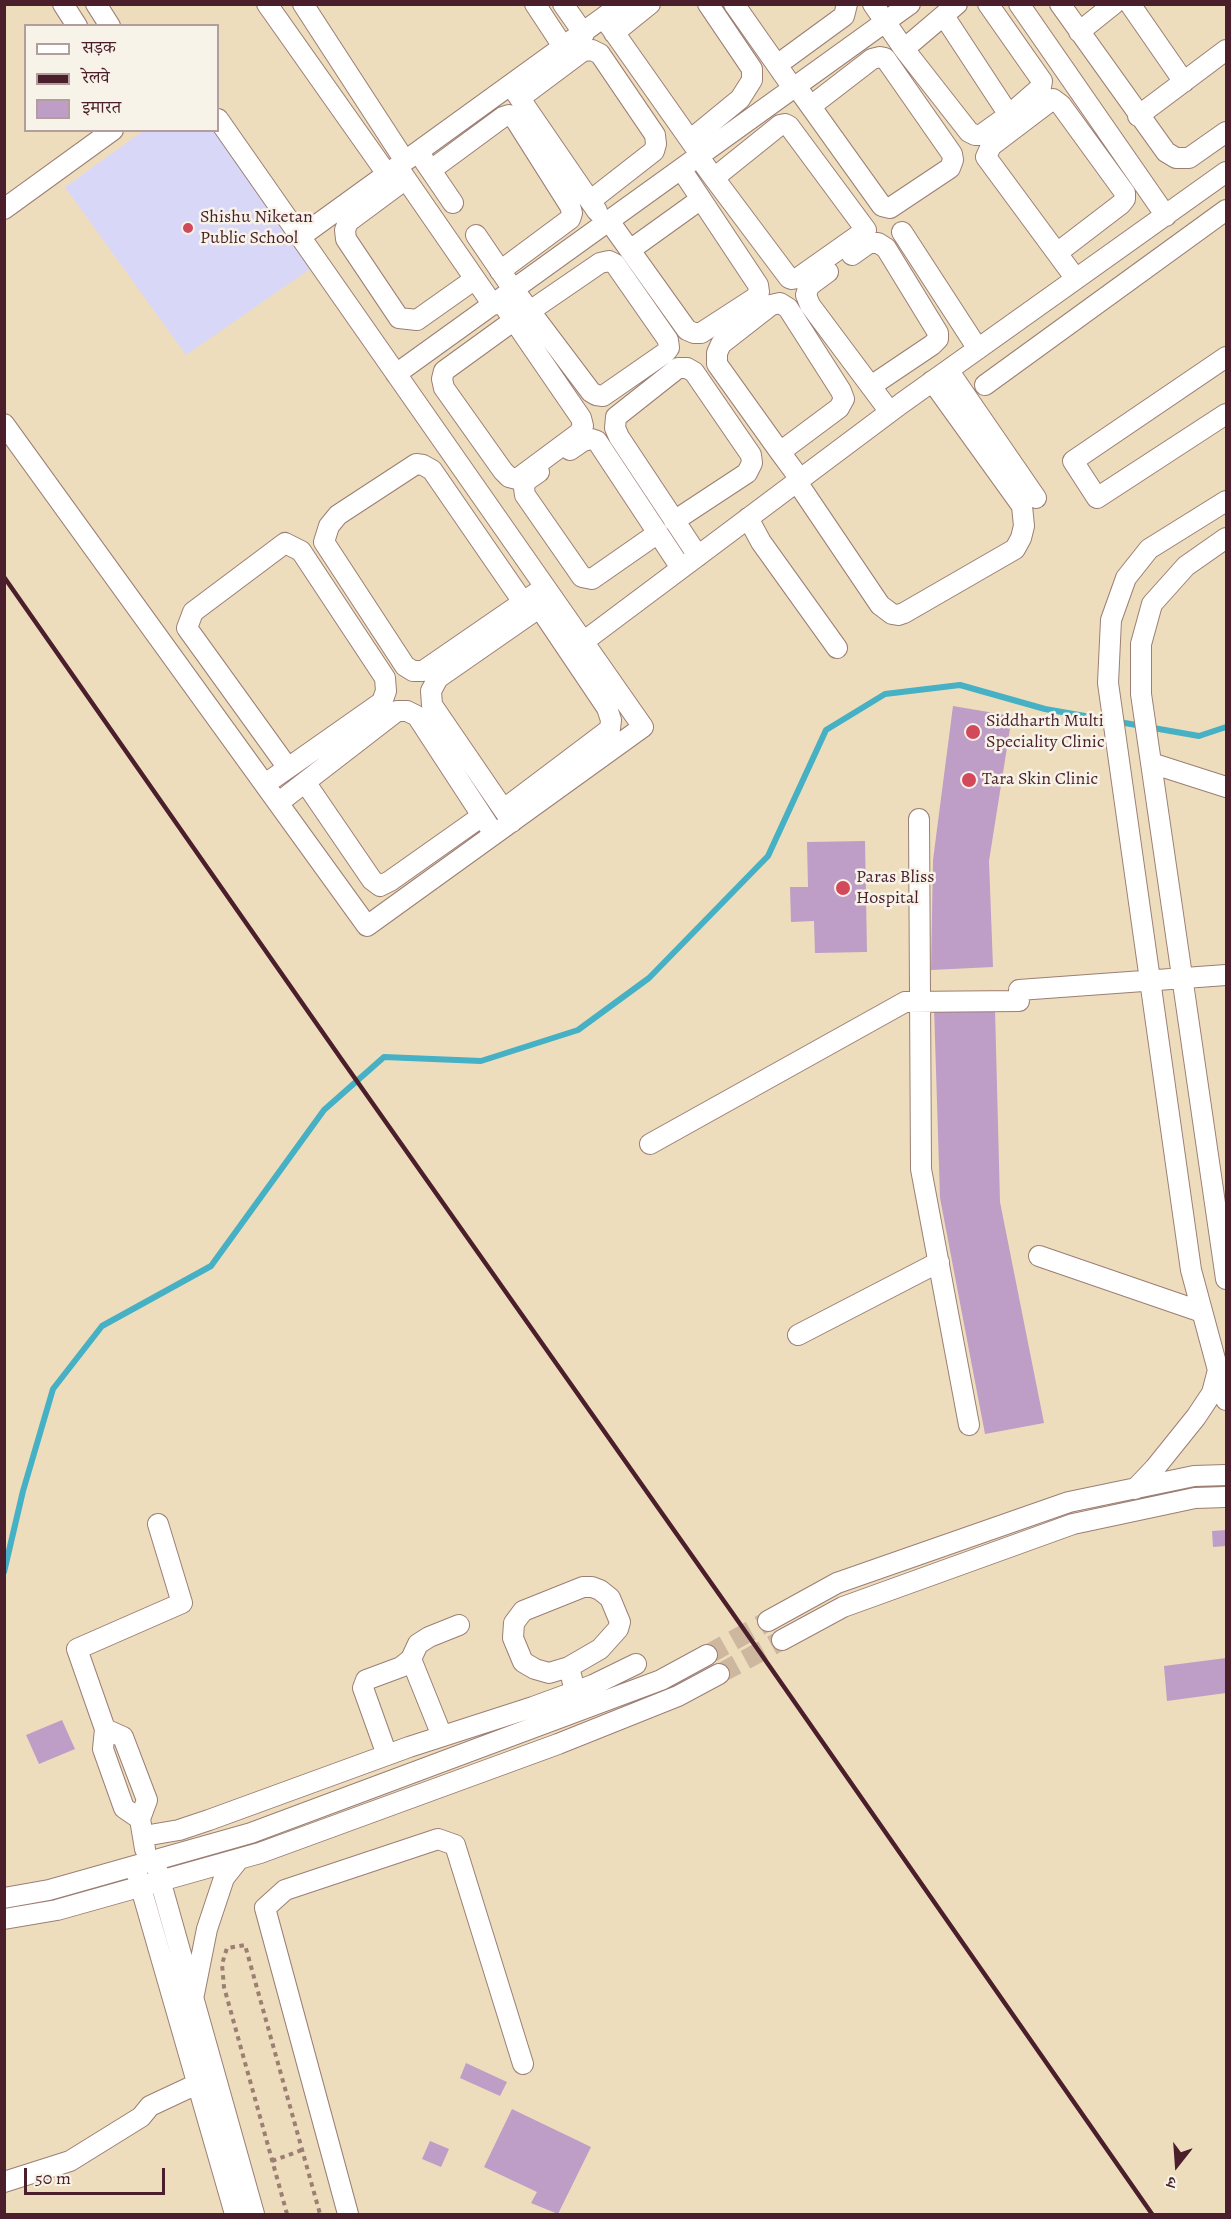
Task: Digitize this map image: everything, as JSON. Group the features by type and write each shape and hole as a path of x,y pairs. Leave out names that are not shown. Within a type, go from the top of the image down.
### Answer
{"street":[{"path":"63,4 76,24"},
{"path":"96,4 109,24"},
{"path":"267,4 403,167 431,170 503,117 509,115 515,119 570,206 572,213 570,219 500,270"},
{"path":"303,4 475,279 522,316 591,392 603,396 665,353 669,348 668,340 615,264 609,261 600,262 522,316 444,371 442,379 444,388 503,471 509,477 517,479 579,434 583,426 581,418 522,316"},
{"path":"535,4 564,48"},
{"path":"563,4 584,34"},
{"path":"609,25 622,4"},
{"path":"516,92 564,48 584,34 609,25 650,4"},
{"path":"396,374 681,169 740,99 752,80 752,69 708,4"},
{"path":"777,65 844,16 847,4"},
{"path":"696,150 795,87 878,10 910,4"},
{"path":"878,10 904,49 969,132 981,135 1009,115 1041,87 1042,81 988,4"},
{"path":"1019,4 1166,216"},
{"path":"1060,4 1158,144 1166,152 1176,158 1189,158 1227,132"},
{"path":"1079,32 1114,4"},
{"path":"1130,4 1184,82"},
{"path":"736,5 777,65 811,106 882,206 890,208 950,168 953,160 952,154 885,58 872,59 811,106"},
{"path":"904,49 951,10 1009,115"},
{"path":"609,25 714,178 792,279 798,278 866,230 789,126 785,124 780,125 714,178"},
{"path":"300,237 516,92 583,51 592,50 600,54 655,135 656,144 654,151 590,201"},
{"path":"1138,116 1227,50"},
{"path":"516,92 590,201 630,250 687,330 701,333 755,298 759,292 758,285 681,169"},
{"path":"1057,253 1121,204 1125,200 1125,193 1061,105 1053,99 991,146 987,157 1057,253 1076,279"},
{"path":"4,424 367,926 494,834 508,815 610,729 611,720 607,708 396,374 219,120"},
{"path":"4,209 110,132"},
{"path":"403,167 348,222 345,230 346,239 399,318 417,320 475,279"},
{"path":"431,170 453,203"},
{"path":"583,642 890,412 1227,172"},
{"path":"1191,198 1207,224"},
{"path":"630,250 700,199"},
{"path":"985,385 1227,210"},
{"path":"902,231 978,349"},
{"path":"476,235 500,270 502,298"},
{"path":"871,386 938,339 938,333 886,248 878,243 870,243 809,286 806,295 810,305 890,412"},
{"path":"780,452 839,408 844,399 842,390 788,308 780,303 771,305 722,344 717,352 717,364 780,452 880,605 892,614 904,613 1015,549 1024,526 1022,506 940,376"},
{"path":"1007,328 1026,355"},
{"path":"1227,357 1073,461 1097,498 1227,414"},
{"path":"674,521 747,473 752,463 751,455 707,390 694,372 687,368 678,368 616,417 615,428 674,521 698,556"},
{"path":"940,376 1036,498"},
{"path":"657,532 592,579 582,577 525,495 526,481 583,441 591,439 597,441 681,568"},
{"path":"508,815 643,727 583,642 540,599 432,470 416,464 338,515 329,526 324,542 405,666 414,671 423,671 540,599"},
{"path":"1227,501 1149,549 1126,578 1111,620 1108,683 1191,1270 1227,1400"},
{"path":"748,518 761,542 837,648"},
{"path":"265,784 288,768 382,702 386,691 385,678 301,551 285,543 193,612 187,628 288,768"},
{"path":"1224,545 1186,566 1152,604 1141,644 1141,694 1227,1279"},
{"path":"508,815 432,705 432,691 438,678 540,599"},
{"path":"278,803 397,711 407,711 417,716 494,834"},
{"path":"1150,757 1227,787"},
{"path":"305,782 372,880 380,886 482,816"},
{"path":"919,819 921,1169 969,1425"},
{"path":"650,1144 905,1002 1019,996 1150,980 1227,975"},
{"path":"1039,1256 1202,1312"},
{"path":"798,1335 939,1262"},
{"path":"1135,1489 1167,1455 1196,1418 1212,1393 1218,1369"},
{"path":"768,1621 837,1583 1069,1502 1194,1476 1227,1475"},
{"path":"782,1640 843,1607 1073,1524 1195,1498 1226,1500"},
{"path":"158,1524 182,1603 76,1649 105,1729 123,1737 147,1800 142,1827 145,1863 140,1886 235,2214"},
{"path":"583,1587 592,1587 610,1598 620,1622 618,1629 600,1649 569,1667 549,1673 523,1662 513,1638 514,1623 523,1611 583,1587"},
{"path":"387,1755 363,1688 366,1680 400,1667 411,1659 418,1644 429,1636 459,1625"},
{"path":"4,1898 50,1890 262,1829 661,1680 707,1655"},
{"path":"411,1659 442,1736"},
{"path":"142,1827 179,1830 209,1821 387,1755 575,1691 636,1664"},
{"path":"569,1667 575,1691"},
{"path":"4,1919 57,1910 239,1859 558,1744 678,1696 719,1674"},
{"path":"348,2214 265,1908 285,1890 438,1839 456,1845 523,2064"},
{"path":"193,1999 207,1929 224,1878 239,1859"},
{"path":"145,1863 160,1881 254,2214"},
{"path":"4,2181 9,2182 70,2161 141,2116 150,2106 197,2084"}],"path":[{"path":"287,2214 224,1987 222,1964 227,1948 245,1945 320,2214"},
{"path":"272,2161 302,2150"}],"shaded area":[{"name":"Shishu Niketan Public School","path":"142,132 215,132 310,269 186,355 65,187"}],"building":[{"path":"953,706 1012,716 989,861 993,967 931,970 933,860"},
{"path":"865,841 867,952 815,953 814,921 791,922 790,887 808,887 807,842"},
{"path":"934,1007 995,1009 1000,1202 1044,1423 985,1434 940,1198"},
{"path":"1226,1530 1226,1546 1213,1547 1212,1531"},
{"path":"1226,1658 1226,1693 1167,1701 1164,1666"},
{"path":"62,1720 75,1749 39,1764 26,1735"},
{"path":"466,2063 507,2082 500,2096 460,2078"},
{"path":"512,2109 591,2147 558,2214 531,2203 537,2192 484,2167"},
{"path":"430,2141 449,2149 441,2167 422,2159"}],"waterway":[{"path":"4,1572 23,1491 53,1389 102,1326 211,1266 324,1110 384,1057 481,1061 578,1030 649,978 768,856 826,730 885,694 960,685 1045,709 1199,736 1226,727"}],"tunnel":[{"path":"707,1655 768,1621"},
{"path":"719,1674 782,1640"}],"railway":[{"path":"4,577 1152,2214"}],"place":[{"name":"Shishu Niketan Public School","path":"188,228"},
{"name":"Siddharth Multi Speciality Clinic","path":"973,732"},
{"name":"Tara Skin Clinic","path":"969,780"},
{"name":"Paras Bliss Hospital","path":"843,888"}]}
